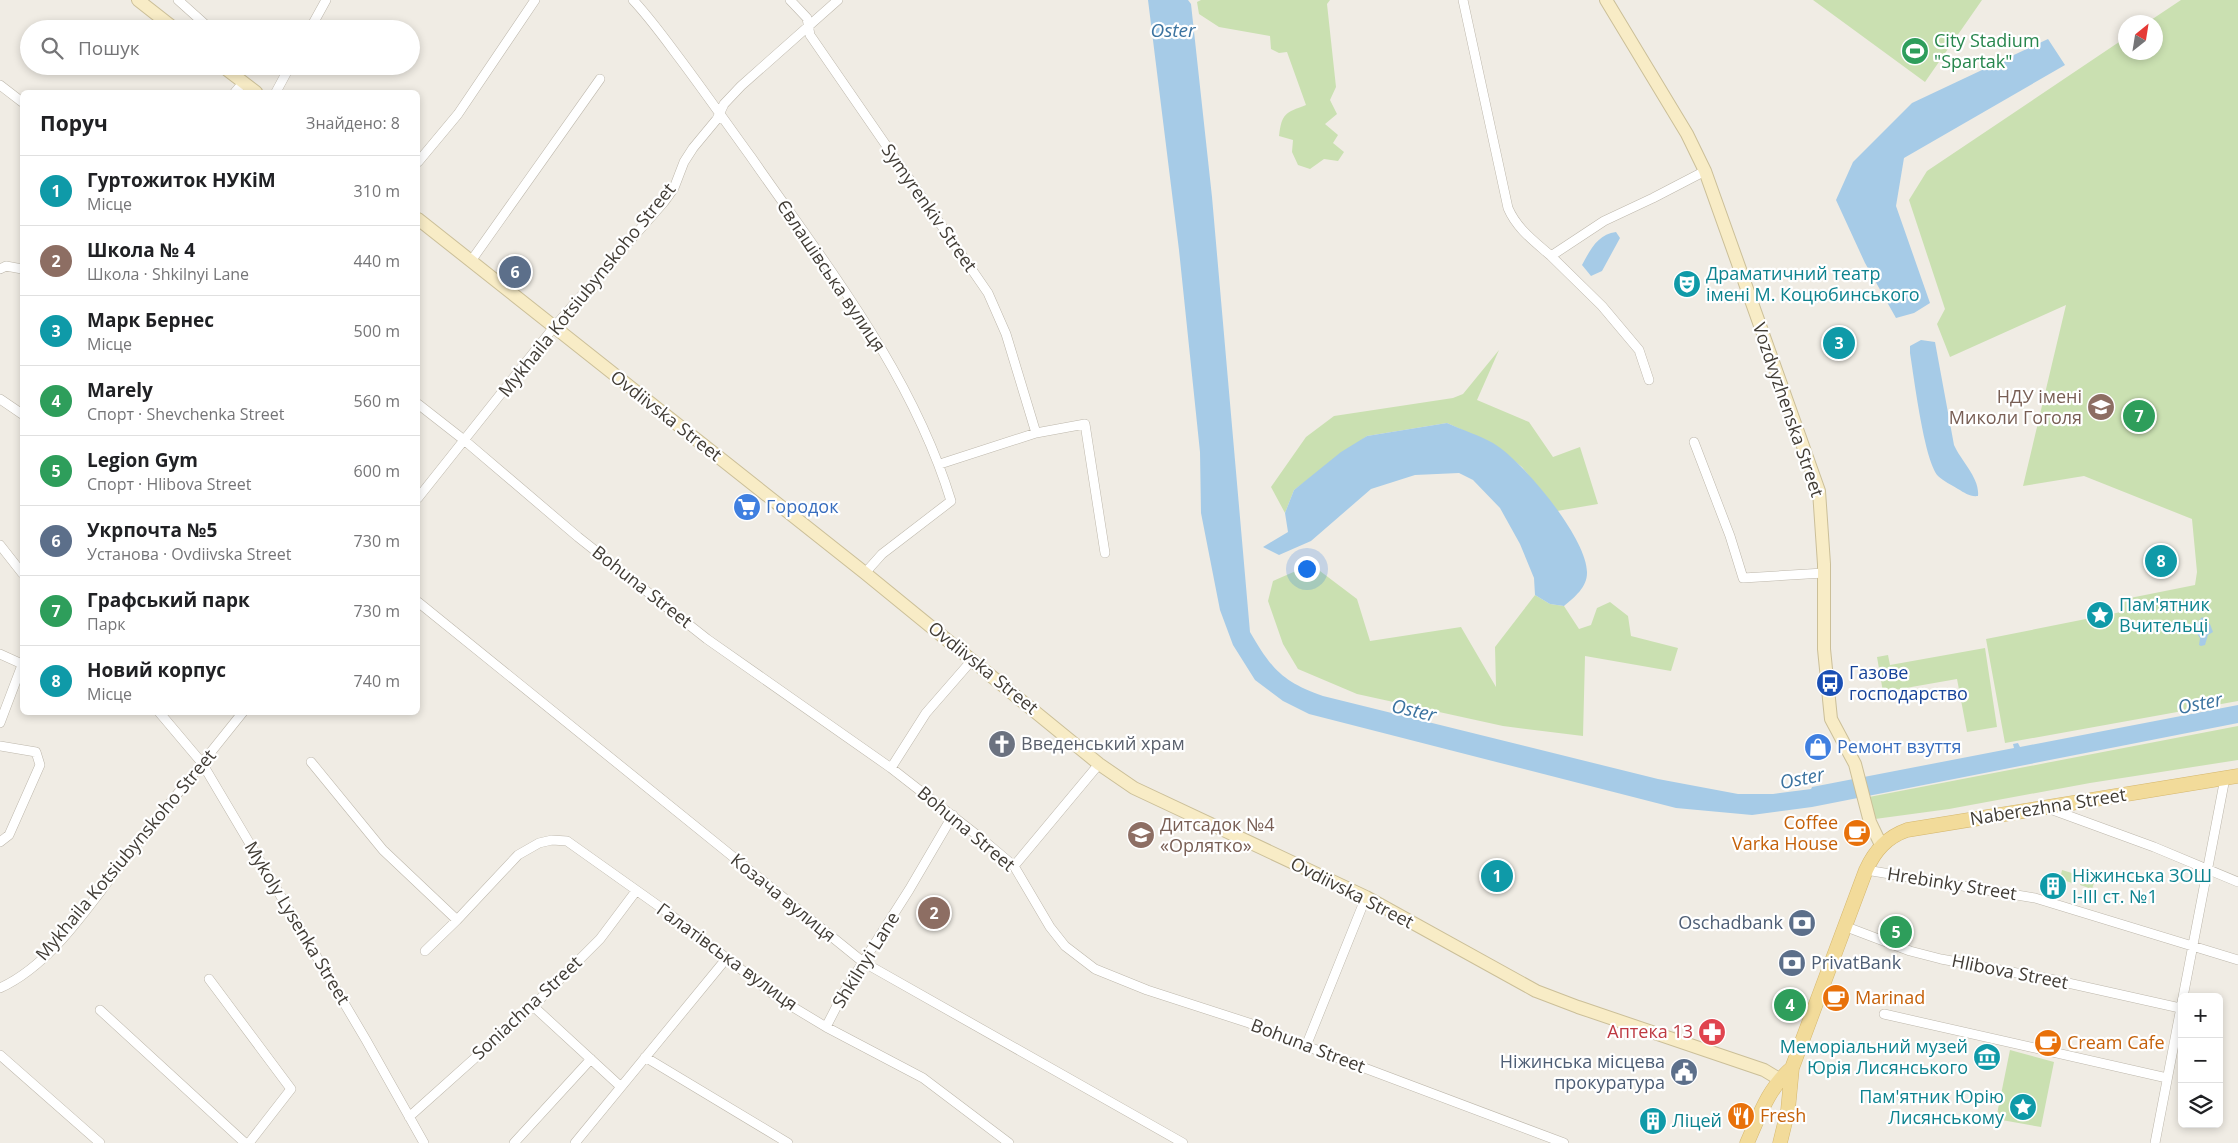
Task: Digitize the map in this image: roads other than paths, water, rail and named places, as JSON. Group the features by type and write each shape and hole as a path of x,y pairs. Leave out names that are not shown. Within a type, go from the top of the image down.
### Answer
{"main road":[{"name":"Vozdvyzhenska Street","path":"1606,0 1687,134 1705,171 1819,491 1824,574 1824,649 1830,709 1836,731 1855,764 1870,822 1881,846"},
{"path":"146,2 165,20"},
{"path":"229,75 239,88"},
{"name":"Ovdiivska Street","path":"420,221 865,573 1099,764 1152,797 1366,897 1511,978 1553,998 1755,1066 1779,1079"},
{"name":"Naberezhna Street","path":"1792,1068 1868,865 1881,846 1891,837 1907,830 2232,777"},
{"path":"1747,1143 1779,1079 1792,1068"},
{"path":"1780,1143 1792,1085 1792,1068"},
{"path":"1779,1079 1792,1085"}],"street":[{"path":"178,0 200,20"},
{"path":"315,20 326,0"},
{"path":"420,160 458,114 535,0"},
{"name":"Євлашівська вулиця","path":"633,0 720,114 857,308 913,407 940,464 951,501 882,554 865,573"},
{"name":"Symyrenkiv Street","path":"790,0 807,18 810,35 988,293 1003,325 1036,433"},
{"name":"Mykhaila Kotsiubynskoho Street","path":"420,495 554,327 664,202 674,188 684,162 720,114 724,104 741,86 838,0"},
{"path":"1463,0 1508,208 1512,218 1522,231 1551,256 1602,306 1639,350 1649,380"},
{"path":"277,90 285,75"},
{"path":"471,261 600,79"},
{"path":"0,85 20,100"},
{"path":"1551,256 1604,221 1654,198 1705,171"},
{"path":"2,265 20,270"},
{"path":"0,399 20,413"},
{"name":"Bohuna Street","path":"420,406 464,440 578,537 707,639 891,768 953,815 1014,866 1050,927 1065,946 1095,970 1147,990 1249,1023 1564,1143"},
{"path":"940,464 1036,433 1085,424 1105,553"},
{"path":"1694,442 1730,536 1742,578 1824,574"},
{"path":"0,545 20,570"},
{"name":"Козача вулиця","path":"420,604 863,962 1183,1143"},
{"path":"0,654 20,663"},
{"path":"891,768 926,713 973,660"},
{"path":"0,723 20,669"},
{"name":"Mykoly Lysenka Street","path":"162,715 202,763 366,1040 424,1143"},
{"name":"Mykhaila Kotsiubynskoho Street","path":"0,988 12,982 44,958 77,921 242,715"},
{"path":"0,746 36,752 40,765 10,835 0,842"},
{"path":"311,762 383,850 458,920"},
{"path":"1014,866 1099,764"},
{"path":"2183,993 2207,870 2232,777"},
{"path":"2045,807 2154,847 2238,882"},
{"name":"Shkilnyi Lane","path":"826,1027 844,992 904,898 953,815"},
{"name":"Галатівська вулиця","path":"425,951 458,920 518,855 539,843 552,840 567,841 667,912 778,998 826,1027 923,1078 1008,1143"},
{"name":"Hrebinky Street","path":"1868,865 2035,898 2238,960"},
{"name":"Soniachna Street","path":"409,1117 533,1006 600,939 636,891"},
{"path":"1306,1046 1366,897"},
{"name":"Hlibova Street","path":"1844,926 1910,951 1941,959 2050,979 2178,1008"},
{"path":"575,1143 726,959"},
{"path":"209,979 291,1089 249,1143"},
{"path":"533,1006 620,1086"},
{"path":"100,1010 245,1143"},
{"path":"1884,1014 2167,1078"},
{"path":"2155,1143 2178,1019"},
{"path":"0,1055 100,1143"},
{"path":"644,1057 788,1143"},
{"path":"514,1143 591,1059"}],"water":[{"name":"Oster","path":"1148,0 1188,0 1191,4 1212,197 1250,632 1264,655 1287,679 1323,696 1658,779 1738,794 1773,794 1811,789 1812,787 2014,748 2013,744 2018,743 2020,747 2238,705 2238,723 1812,807 1752,815 1676,808 1309,714 1283,701 1255,680 1233,645 1220,610 1201,513 1200,452 1179,250"},
{"path":"2048,39 2065,65 1904,158 1896,206 1930,303 1914,313 1896,318 1865,263 1836,200 1853,162 1912,103"},
{"path":"1616,232 1620,238 1602,271 1591,276 1582,265 1588,254 1599,239"},
{"path":"1921,340 1935,342 1954,445 1973,476 1978,489 1978,496 1972,496 1945,481 1938,476 1933,467 1924,436 1910,353 1910,346"},
{"path":"1447,423 1488,440 1505,452 1536,483 1565,521 1577,541 1584,558 1587,573 1583,587 1564,606 1550,604 1535,595 1534,578 1520,544 1500,508 1473,480 1459,473 1415,475 1371,489 1311,541 1279,555 1263,547 1288,532 1285,513 1294,490 1341,452 1367,436"},
{"path":"2202,617 2210,624 2213,632 2208,635 2205,645 2201,646 2199,645 2200,638 2193,628"}],"place":[{"name":"City Stadium \"Spartak\"","path":"1915,51"},
{"name":"Укрпочта №5","path":"515,272"},
{"name":"Драматичний театр імені М. Коцюбинського","path":"1687,284"},
{"name":"Марк Бернес","path":"1839,343"},
{"name":"НДУ імені Миколи Гоголя","path":"2101,407"},
{"name":"Графський парк","path":"2139,416"},
{"name":"Городок","path":"747,507"},
{"name":"Новий корпус","path":"2161,561"},
{"name":"Пам'ятник Вчительці","path":"2100,615"},
{"name":"Газове господарство","path":"1830,683"},
{"name":"Введенський храм","path":"1002,744"},
{"name":"Ремонт взуття","path":"1818,747"},
{"name":"Coffee Varka House","path":"1857,833"},
{"name":"Дитсадок №4 «Орлятко»","path":"1141,835"},
{"name":"Гуртожиток НУКіМ","path":"1497,876"},
{"name":"Ніжинська ЗОШ І-ІІІ ст. №1","path":"2053,886"},
{"name":"Школа № 4","path":"934,913"},
{"name":"Oschadbank","path":"1802,923"},
{"name":"Legion Gym","path":"1896,932"},
{"name":"PrivatBank","path":"1792,963"},
{"name":"Marinad","path":"1836,998"},
{"name":"Marely","path":"1790,1005"},
{"name":"Аптека 13","path":"1712,1032"},
{"name":"Cream Cafe","path":"2048,1043"},
{"name":"Меморіальний музей Юрія Лисянського","path":"1987,1057"},
{"name":"Ніжинська місцева прокуратура","path":"1684,1072"},
{"name":"Пам'ятник Юрію Лисянському","path":"2023,1107"},
{"name":"Fresh","path":"1741,1116"},
{"name":"Ліцей","path":"1653,1121"}]}
